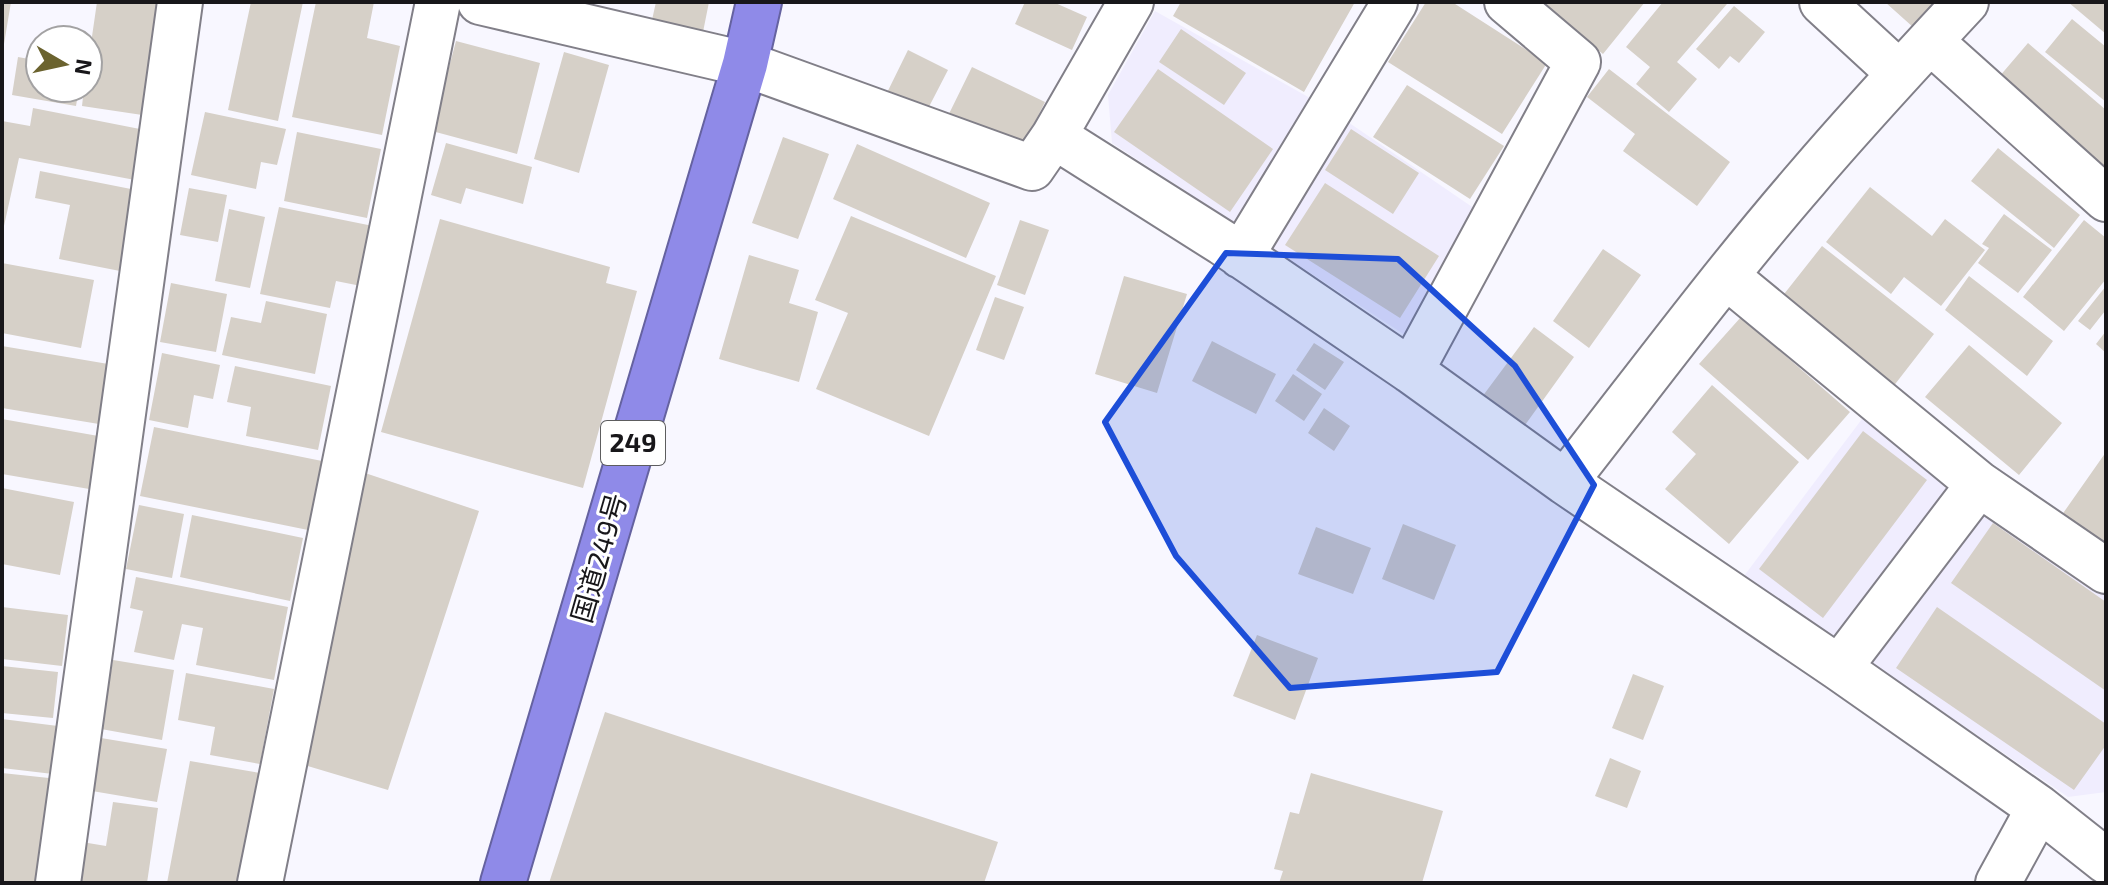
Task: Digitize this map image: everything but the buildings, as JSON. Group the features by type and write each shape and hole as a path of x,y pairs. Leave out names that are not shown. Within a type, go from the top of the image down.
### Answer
{"highway":[{"name":"国道249号","path":"503,883 745,64 759,2"}],"street":[{"path":"58,883 180,2"},
{"path":"260,883 438,2"},
{"path":"480,2 745,64 1032,168 1054,136 1131,2"},
{"path":"1241,256 1395,2"},
{"path":"1411,371 1578,62 1507,2"},
{"path":"1822,2 1899,73"},
{"path":"1565,482 1805,179 1966,2"},
{"path":"1930,41 2106,199"},
{"path":"1054,136 1241,256 1411,371 1565,482 2101,849"},
{"path":"1726,276 1979,484 2106,571"},
{"path":"1839,668 1979,484"},
{"path":"1998,883 2039,808"}],"highlighted area":[{"path":"1226,253 1398,259 1515,366 1594,485 1497,672 1290,688 1176,556 1105,422"}],"shaded area":[{"path":"1155,11 1326,107 1481,213 1408,337 1112,143 1108,95"},
{"path":"1865,415 1942,481 2106,594 2106,792 2068,797 1744,576"}]}
